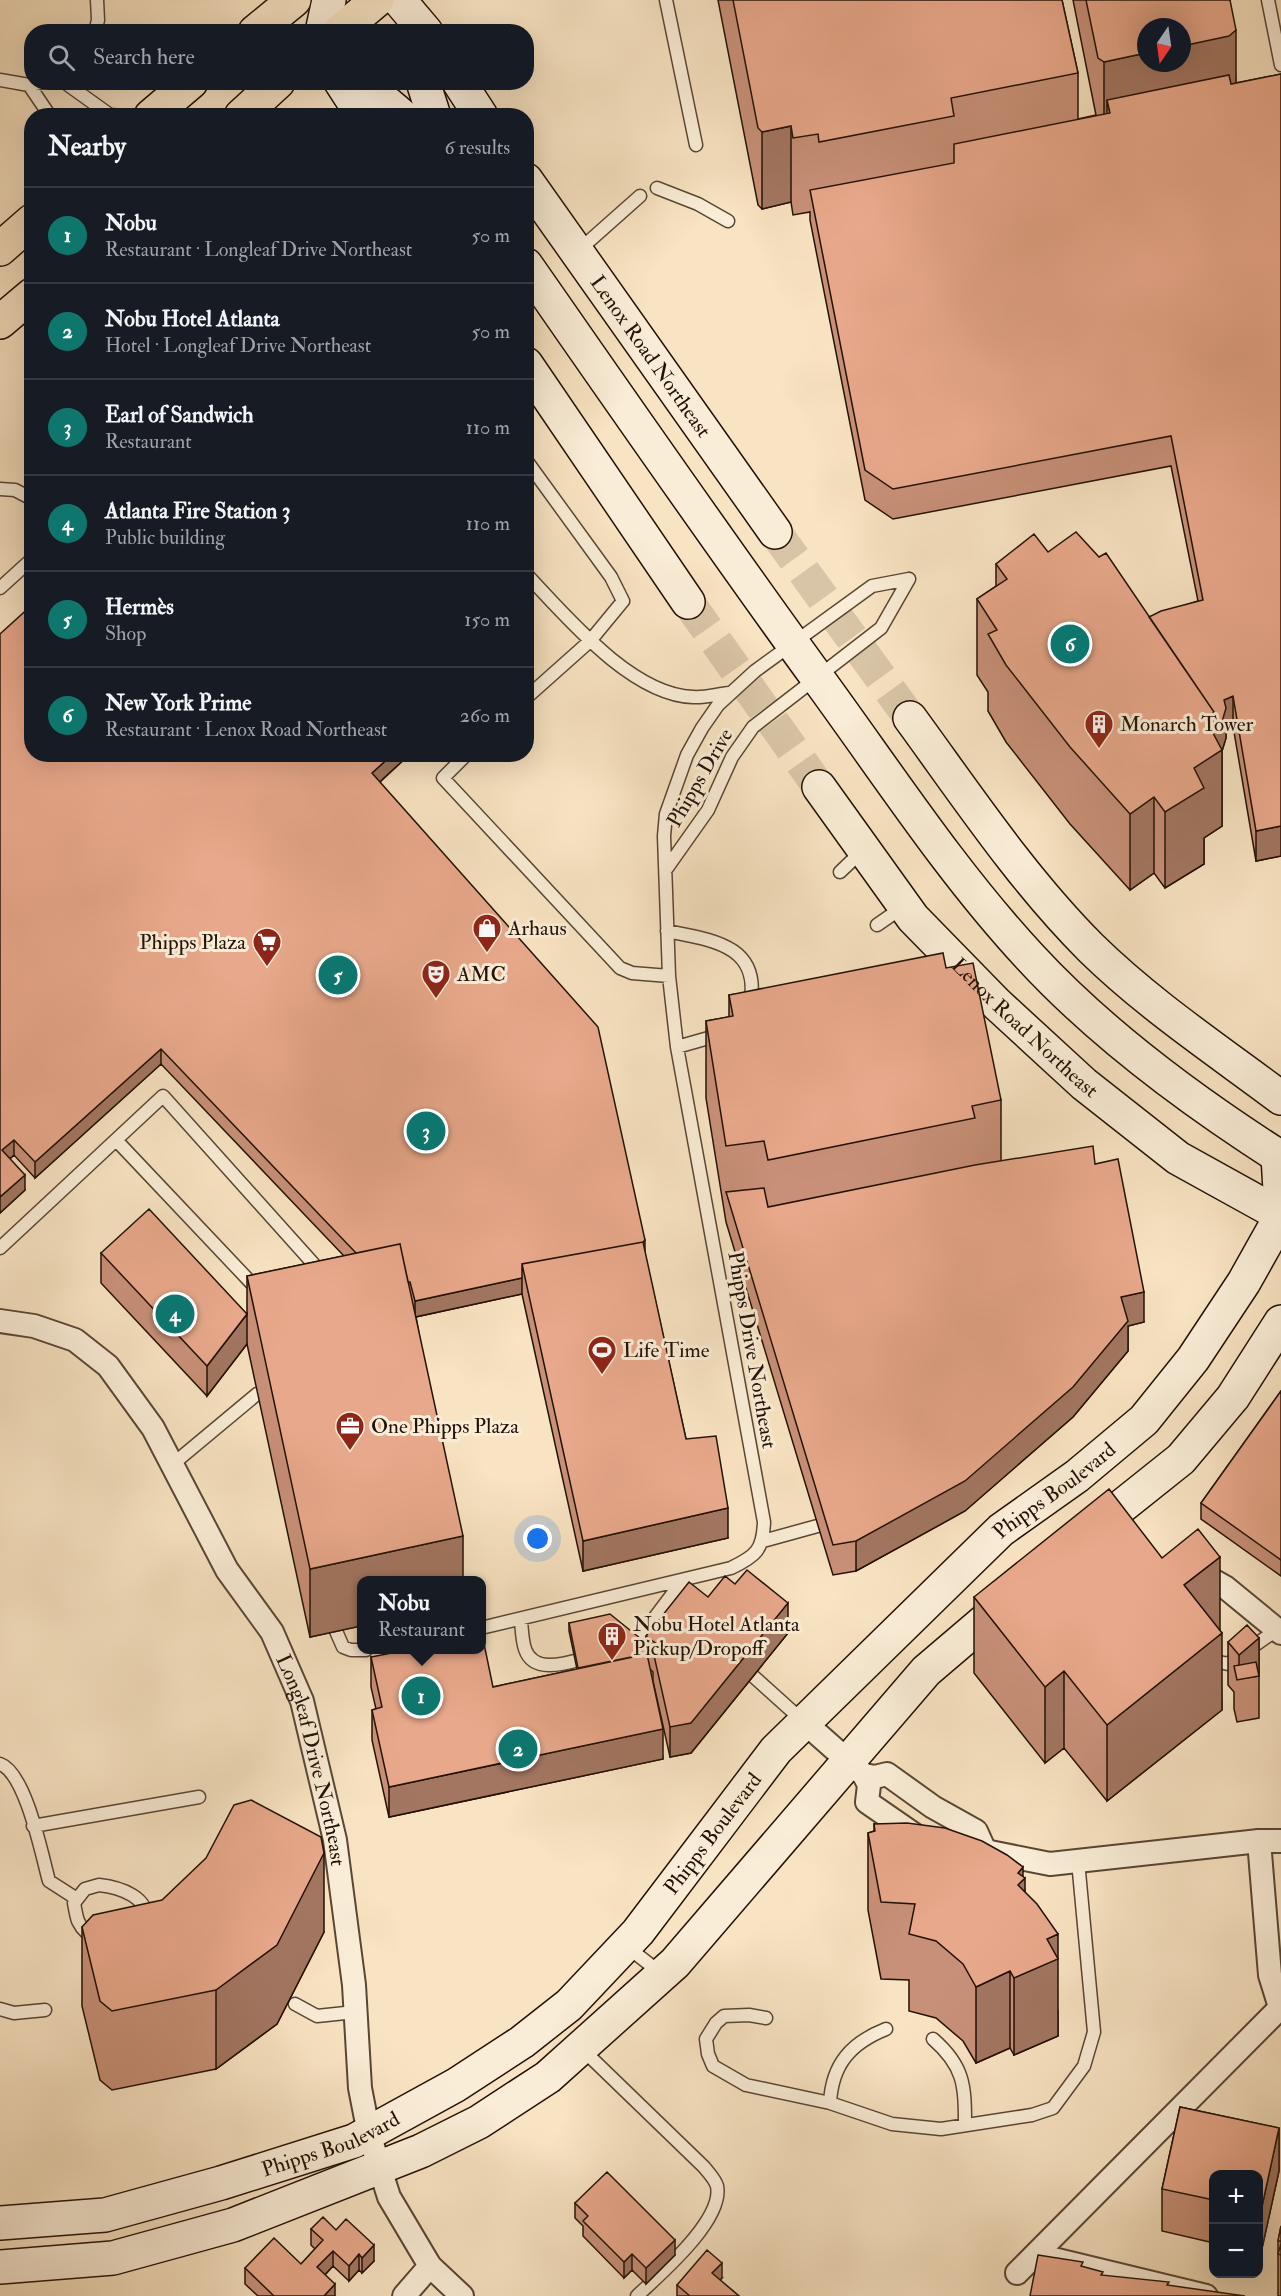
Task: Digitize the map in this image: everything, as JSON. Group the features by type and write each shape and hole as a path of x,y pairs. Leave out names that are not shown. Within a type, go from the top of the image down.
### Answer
{"highway":[{"path":"265,24 294,0"},
{"path":"348,24 377,0"},
{"path":"160,108 182,90"},
{"path":"250,108 269,90"},
{"path":"0,249 24,228"},
{"path":"0,322 24,302"}],"main road":[{"path":"324,24 329,0"},
{"path":"394,0 402,24"},
{"path":"399,0 419,24"},
{"path":"346,90 358,108"},
{"path":"371,90 393,108"},
{"path":"426,90 431,108"},
{"path":"464,90 475,108"},
{"name":"Lenox Road Northeast","path":"534,191 775,532"},
{"path":"534,276 792,644 974,893 1031,958 1101,1025 1223,1121 1279,1155 1281,1207"},
{"path":"534,376 688,602"},
{"path":"910,718 1016,862 1091,948 1158,1004 1281,1098"},
{"name":"Lenox Road Northeast","path":"819,788 851,861 904,906 997,1004 1084,1084 1178,1158 1281,1215"},
{"name":"Phipps Boulevard","path":"0,2223 105,2215 221,2183 354,2142 456,2085 522,2042 569,2005 625,1945 765,1762 804,1722 1001,1530 1077,1476 1144,1420 1200,1349 1244,1282 1281,1215"},
{"path":"1060,1555 1181,1459 1233,1397 1281,1322"},
{"name":"Phipps Boulevard","path":"0,2267 113,2258 234,2225 421,2151 479,2122 548,2078 663,1974 857,1769 926,1671 1025,1586"}],"street":[{"name":"Longleaf Drive Northeast","path":"0,1320 34,1326 75,1340 108,1366 153,1428 227,1570 272,1632 302,1701 334,1840 355,2012 360,2088 369,2134 389,2197 430,2266 462,2296"},
{"path":"1192,1573 1225,1587 1279,1631"},
{"path":"804,1722 857,1769 869,1785 867,1802 913,1835 950,1854 985,1851 1050,1864 1270,1841 1270,1975 1281,2007 1017,2273"},
{"path":"857,1769 875,1777 887,1774 933,1807 976,1831 985,1851"},
{"path":"1035,2255 1206,2296"},
{"path":"404,2296 430,2266"}],"lane":[{"path":"97,0 97,24"},
{"path":"666,0 696,145"},
{"path":"1268,0 1281,65"},
{"path":"0,80 24,84"},
{"path":"33,90 45,108"},
{"path":"75,90 100,108"},
{"path":"657,188 698,204 728,221"},
{"path":"577,252 640,196"},
{"path":"534,471 619,589 623,600 590,640 534,691"},
{"path":"0,489 15,490 24,495"},
{"path":"0,588 24,566"},
{"name":"Phipps Drive","path":"909,579 882,628 753,727 732,757 708,810 667,868 666,814 675,786 702,728 729,693 872,586 909,579"},
{"path":"534,582 590,640 621,667 665,690 692,698 729,693"},
{"path":"459,762 442,778 620,968 632,973 669,976"},
{"name":"Phipps Drive Northeast","path":"667,868 669,976 677,1047 764,1522 763,1541"},
{"path":"877,924 904,906"},
{"path":"667,931 716,940 735,951 749,968 753,989 749,1010 742,1018"},
{"path":"677,1047 712,1038 728,1030"},
{"path":"0,1248 163,1096 320,1270 311,1278"},
{"path":"117,1141 268,1302"},
{"path":"173,1464 257,1394"},
{"path":"486,1627 521,1621 730,1568 747,1561 763,1541 846,1518"},
{"path":"521,1621 525,1651 535,1662 554,1666 624,1651 637,1641 683,1580"},
{"path":"634,1593 650,1595 656,1600 656,1614"},
{"path":"336,1631 343,1647 357,1650"},
{"path":"1201,1649 1215,1661 1228,1664 1279,1631"},
{"path":"753,1676 804,1722"},
{"path":"0,1764 5,1766 23,1790 49,1881 77,1899"},
{"path":"33,1827 198,1797"},
{"path":"766,2018 749,2015 724,2016 716,2023 706,2039 708,2054 713,2066 746,2085 830,2103 892,2124 940,2129 1032,2115 1053,2108 1084,2066 1094,2031 1078,1861"},
{"path":"99,1885 114,1887 132,1894 142,1905 147,1919 142,1933 132,1943 117,1946 100,1942 88,1934 77,1920 74,1903 77,1899 85,1889 99,1885"},
{"path":"625,1945 663,1974"},
{"path":"295,2004 317,2016 355,2012"},
{"path":"0,2009 14,2013 45,2010"},
{"path":"830,2103 835,2071 848,2051 866,2037 886,2029"},
{"path":"933,2039 951,2055 962,2075 965,2098 964,2125"},
{"path":"582,2049 704,2167 717,2184 715,2210 680,2254 637,2296"}],"building":[{"path":"733,0 1062,0 1078,73 951,98 954,116 819,142 818,134 793,138 791,126 762,132 758,128"},
{"path":"1086,0 1230,0 1236,30 1229,36 1191,44 1191,18 1137,18 1137,55 1104,62 1098,58"},
{"path":"1281,74 1281,826 1256,831 1233,696 1224,700 1226,708 1222,722 1214,726 1214,712 1149,617 1161,611 1203,600 1171,436 893,489 865,470 810,190 954,163 954,144 1110,113 1107,100 1229,75 1231,84"},
{"path":"1076,532 1099,557 1106,553 1214,712 1206,720 1222,750 1194,768 1204,788 1165,812 1154,797 1130,814 1070,747 1006,665 988,634 997,630 977,599 1007,579 996,564 1034,534 1048,552"},
{"name":"Phipps Plaza","path":"24,612 24,762 384,762 372,773 598,1027 645,1240 522,1264 522,1278 415,1301 410,1282 408,1282 400,1244 356,1253 161,1049 35,1162 14,1140 2,1150 25,1175 0,1197 0,634"},
{"path":"943,953 946,968 973,963 1001,1100 972,1106 975,1118 768,1160 764,1141 726,1146 706,1021 733,1016 729,995"},
{"path":"1093,1146 1095,1164 1118,1159 1144,1292 1121,1297 1128,1321 1073,1387 965,1481 856,1541 833,1545 726,1192 764,1188 768,1207 975,1165"},
{"path":"149,1209 247,1314 207,1366 101,1253"},
{"name":"Life Time","path":"643,1242 686,1439 716,1436 728,1508 583,1541 522,1264"},
{"name":"One Phipps Plaza","path":"400,1244 463,1536 310,1569 247,1276"},
{"path":"1281,1391 1281,1560 1201,1503"},
{"path":"1109,1489 1162,1558 1198,1529 1220,1557 1184,1585 1222,1633 1107,1725 1064,1671 1045,1687 974,1597"},
{"path":"747,1570 788,1603 691,1723 670,1727 653,1651 658,1645 646,1636 689,1582 708,1597 725,1576 735,1584"},
{"path":"610,1614 646,1643 646,1654 578,1668 569,1623"},
{"path":"1247,1625 1259,1638 1239,1655 1228,1642"},
{"path":"486,1653 493,1687 647,1654 663,1729 389,1787 372,1710 382,1707 371,1657 386,1654"},
{"path":"1256,1662 1259,1676 1237,1680 1234,1666"},
{"path":"251,1800 321,1837 324,1853 277,1945 216,1990 112,2011 100,2001 82,1927 93,1915 162,1900 206,1858 234,1805"},
{"path":"907,1823 945,1828 982,1841 1023,1867 1018,1873 1025,1878 1018,1885 1037,1904 1058,1934 1047,1939 1058,1959 1014,1978 1010,1971 976,1987 963,1964 936,1941 909,1934 915,1904 881,1902 868,1833 875,1831 874,1824"},
{"path":"1180,2107 1279,2128 1263,2202 1263,2170 1209,2170 1209,2199 1162,2189"},
{"path":"607,2172 675,2240 646,2268 632,2254 624,2262 583,2221 588,2216 575,2203"},
{"path":"323,2217 336,2230 346,2219 374,2245 362,2258 359,2254 349,2266 333,2251 317,2267 335,2284 324,2296 274,2296 245,2268 274,2238 301,2264 323,2240 311,2229"},
{"path":"707,2250 722,2263 712,2273 739,2296 690,2296 677,2285"},
{"path":"1038,2255 1083,2262 1081,2266 1103,2272 1101,2275 1169,2282 1167,2285 1245,2296 1030,2296"}],"tunnel":[{"path":"775,532 910,718"},
{"path":"688,602 819,787"}],"place":[{"name":"New York Prime","path":"1070,644"},
{"name":"Monarch Tower","path":"1099,750"},
{"name":"Arhaus","path":"487,954"},
{"name":"Phipps Plaza","path":"267,968"},
{"name":"Hermès","path":"338,975"},
{"name":"AMC","path":"436,1000"},
{"name":"Earl of Sandwich","path":"426,1131"},
{"name":"Atlanta Fire Station 3","path":"175,1314"},
{"name":"Life Time","path":"602,1376"},
{"name":"One Phipps Plaza","path":"350,1452"},
{"name":"Nobu Hotel Atlanta Pickup/Dropoff","path":"612,1662"},
{"name":"Nobu","path":"421,1696"},
{"name":"Nobu Hotel Atlanta","path":"518,1749"}]}
